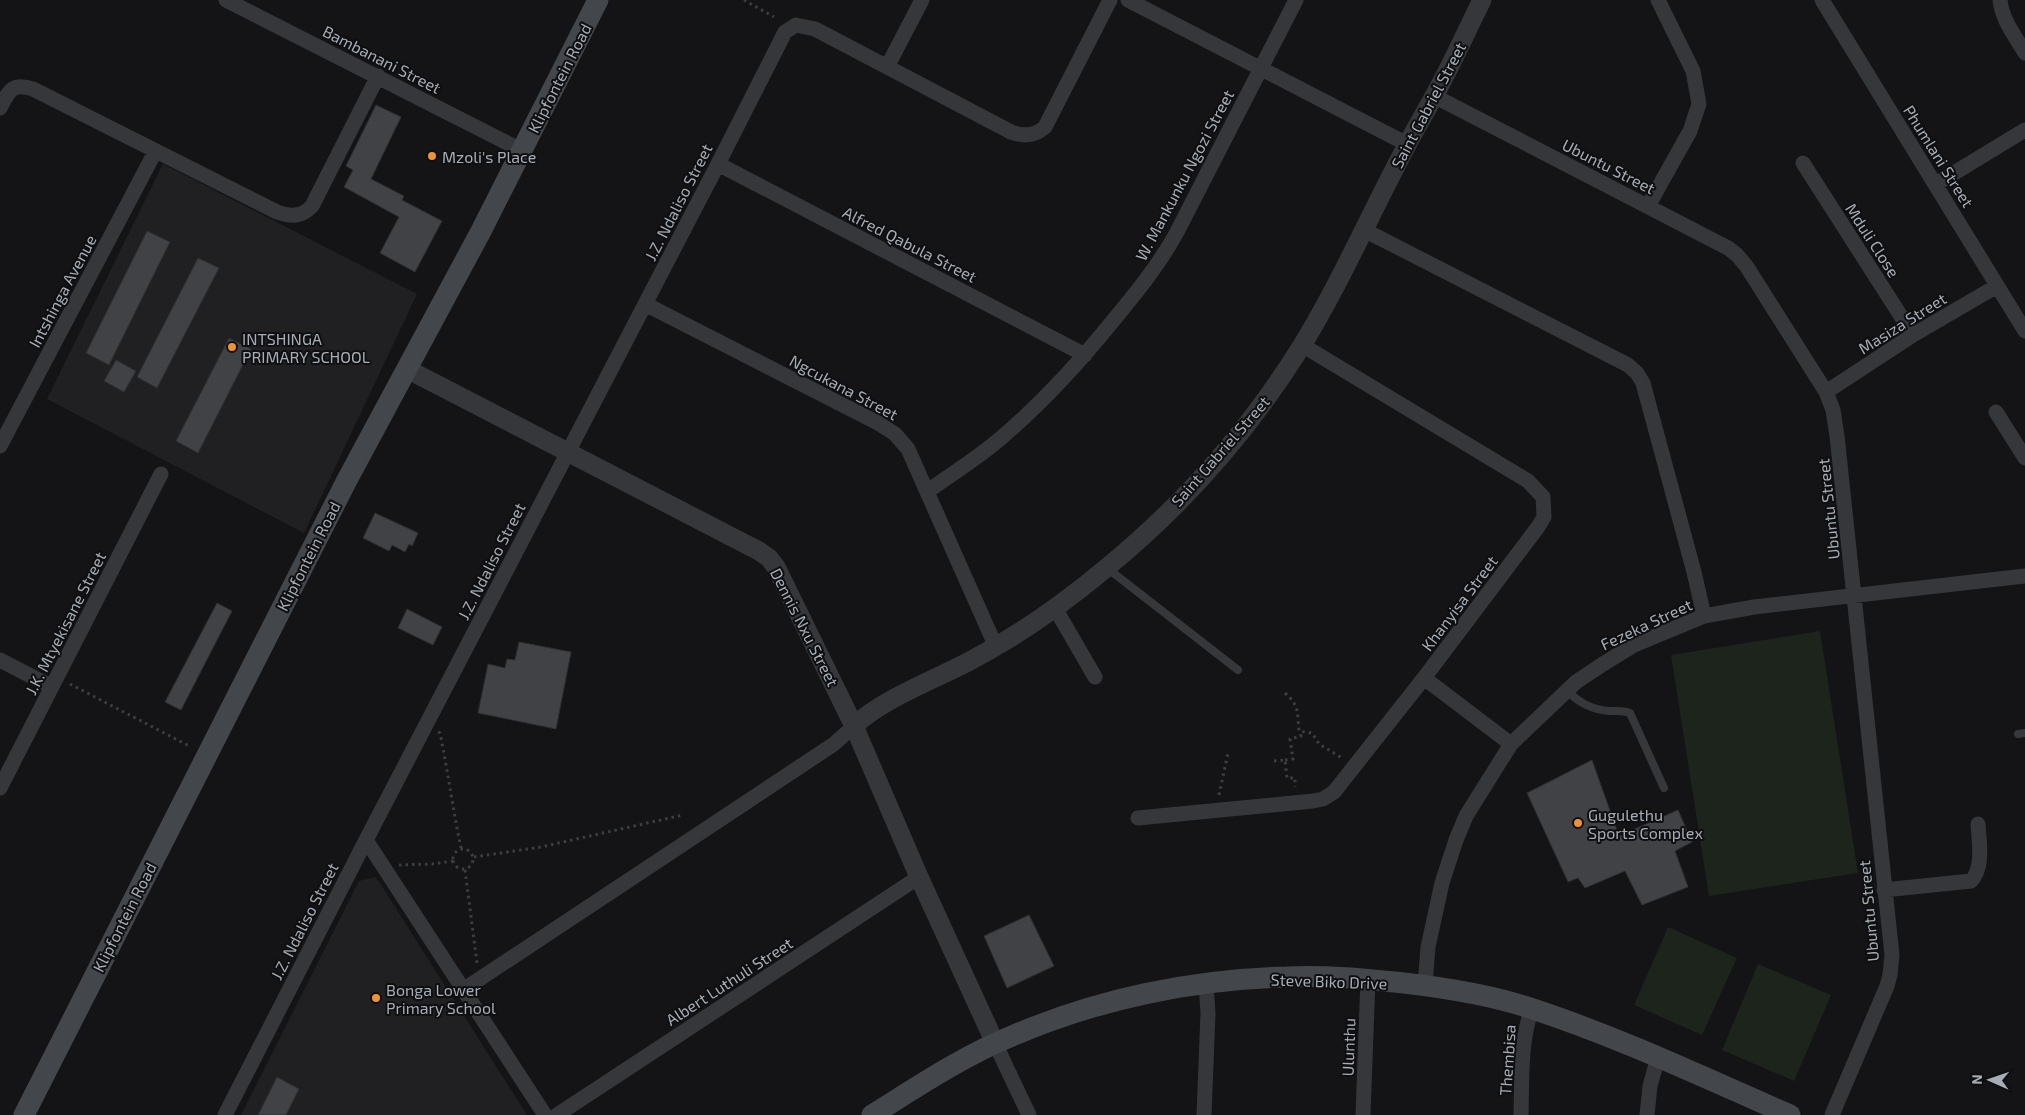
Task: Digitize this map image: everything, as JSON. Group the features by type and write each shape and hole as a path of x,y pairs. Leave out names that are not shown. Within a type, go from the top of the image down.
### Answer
{"main road":[{"name":"Klipfontein Road","path":"24,1115 206,754 406,369 480,232 598,0"},
{"name":"Steve Biko Drive","path":"872,1115 973,1054 995,1043 1074,1013 1135,997 1206,984 1287,977 1368,980 1425,986 1483,995 1532,1008 1596,1031 1790,1115"}],"street":[{"path":"922,0 887,67 1011,132 1021,135 1036,133 1045,127 1110,0"},
{"path":"1128,0 1407,144"},
{"name":"W. Mankunku Ngozi Street","path":"927,492 1000,440 1085,355 1140,289 1163,258 1296,0"},
{"name":"Saint Gabriel Street","path":"854,726 872,711 996,647 1055,608 1106,568 1172,508 1240,432 1277,384 1302,345 1434,96 1482,0"},
{"path":"1648,206 1690,131 1699,104 1693,71 1658,0"},
{"name":"Phumlani Street","path":"1822,0 2025,331"},
{"path":"2000,0 2002,12 2007,23 2025,53"},
{"name":"Bambanani Street","path":"229,1 522,150"},
{"name":"J.Z. Ndaliso Street","path":"224,1115 718,164 782,36 792,26 802,25 815,28 887,67"},
{"path":"0,108 11,89 24,86 277,212 292,216 302,214 312,206 378,76"},
{"name":"Ubuntu Street","path":"1434,96 1714,240 1737,255 1826,392 1833,410 1837,436 1892,954 1890,975 1832,1115"},
{"path":"1936,184 2025,130"},
{"name":"Intshinga Avenue","path":"0,446 155,152"},
{"name":"Mduli Close","path":"1803,163 1913,335"},
{"name":"Alfred Qabula Street","path":"718,164 1085,355"},
{"path":"1364,230 1628,365 1637,373 1645,392 1704,616"},
{"name":"Masiza Street","path":"1826,392 1913,335 1998,286"},
{"name":"Ngcukana Street","path":"645,304 896,434 905,443 996,647"},
{"name":"Khanyisa Street","path":"1138,818 1296,803 1323,799 1334,792 1424,678 1544,517 1543,497 1528,481 1302,345"},
{"name":"Dennis Nxu Street","path":"406,369 568,451 750,546 769,558 776,568 854,726 919,877 995,1043"},
{"path":"1996,412 2025,458"},
{"name":"J.K. Mtyekisane Street","path":"0,788 161,474"},
{"name":"Fezeka Street","path":"1425,986 1428,947 1442,883 1466,816 1511,744 1566,691 1603,664 1634,645 1704,616 1754,606 2025,576"},
{"path":"1055,608 1095,677"},
{"path":"0,660 52,687"},
{"path":"1424,678 1511,744"},
{"path":"463,990 834,744 854,726"},
{"path":"1884,890 1971,880 1976,876 1979,868 1978,824"},
{"path":"366,840 545,1115"},
{"name":"Albert Luthuli Street","path":"557,1115 919,877"},
{"name":"Ulunthu","path":"1363,1115 1368,980"},
{"path":"1204,1115 1208,1013 1206,984"},
{"name":"Thembisa","path":"1521,1115 1524,1038 1532,1008"},
{"path":"995,1043 1029,1115"},
{"path":"1647,1115 1650,1086 1658,1057"}],"lane":[{"path":"1106,568 1238,670"},
{"path":"1566,691 1578,701 1592,708 1630,713 1664,788"}],"path":[{"path":"744,0 774,17"},
{"path":"67,682 196,749"},
{"path":"1274,761 1293,759 1290,739 1301,736 1297,708 1294,701 1285,693"},
{"path":"435,730 440,733 461,848"},
{"path":"1299,731 1312,733 1319,744 1354,766"},
{"path":"1218,811 1219,791 1228,753"},
{"path":"1285,760 1287,778 1295,778 1296,803"},
{"path":"474,857 541,847 683,815"},
{"path":"461,848 470,850 474,857 472,865 465,870 457,868 453,861 454,853 461,848"},
{"path":"394,866 453,861"},
{"path":"465,870 477,969"}],"shaded area":[{"name":"INTSHINGA PRIMARY SCHOOL","path":"163,164 417,294 304,533 47,399"},
{"path":"1820,631 1858,873 1709,896 1671,655"},
{"name":"Bonga Lower Primary School","path":"376,877 527,1115 241,1115 359,881"},
{"path":"1668,927 1737,958 1702,1035 1634,1005"},
{"path":"1758,964 1831,995 1794,1081 1722,1050"}],"building":[{"path":"376,105 401,117 371,179 404,196 402,200 442,221 415,272 380,253 399,217 344,187 353,170 346,166"},
{"path":"147,231 170,242 109,365 86,353"},
{"path":"198,258 219,268 157,388 137,377"},
{"path":"229,338 251,349 198,453 176,441"},
{"path":"116,360 136,371 124,392 104,381"},
{"path":"375,513 418,533 412,546 409,544 405,552 392,545 389,551 363,538"},
{"path":"217,603 232,611 181,710 165,702"},
{"path":"407,609 442,627 433,645 398,628"},
{"path":"519,642 571,652 556,729 478,713 488,664 505,668 507,659 515,660"},
{"name":"Gugulethu Sports Complex","path":"1592,760 1619,836 1678,810 1692,842 1675,851 1688,887 1642,905 1625,871 1585,888 1578,878 1568,882 1527,793"},
{"path":"1029,915 1054,966 1007,988 984,936"},
{"path":"277,1077 299,1089 286,1115 258,1115"}],"place":[{"name":"Mzoli's Place","path":"432,156"},
{"name":"INTSHINGA PRIMARY SCHOOL","path":"232,347"},
{"name":"Gugulethu Sports Complex","path":"1578,823"},
{"name":"Bonga Lower Primary School","path":"376,998"}]}
